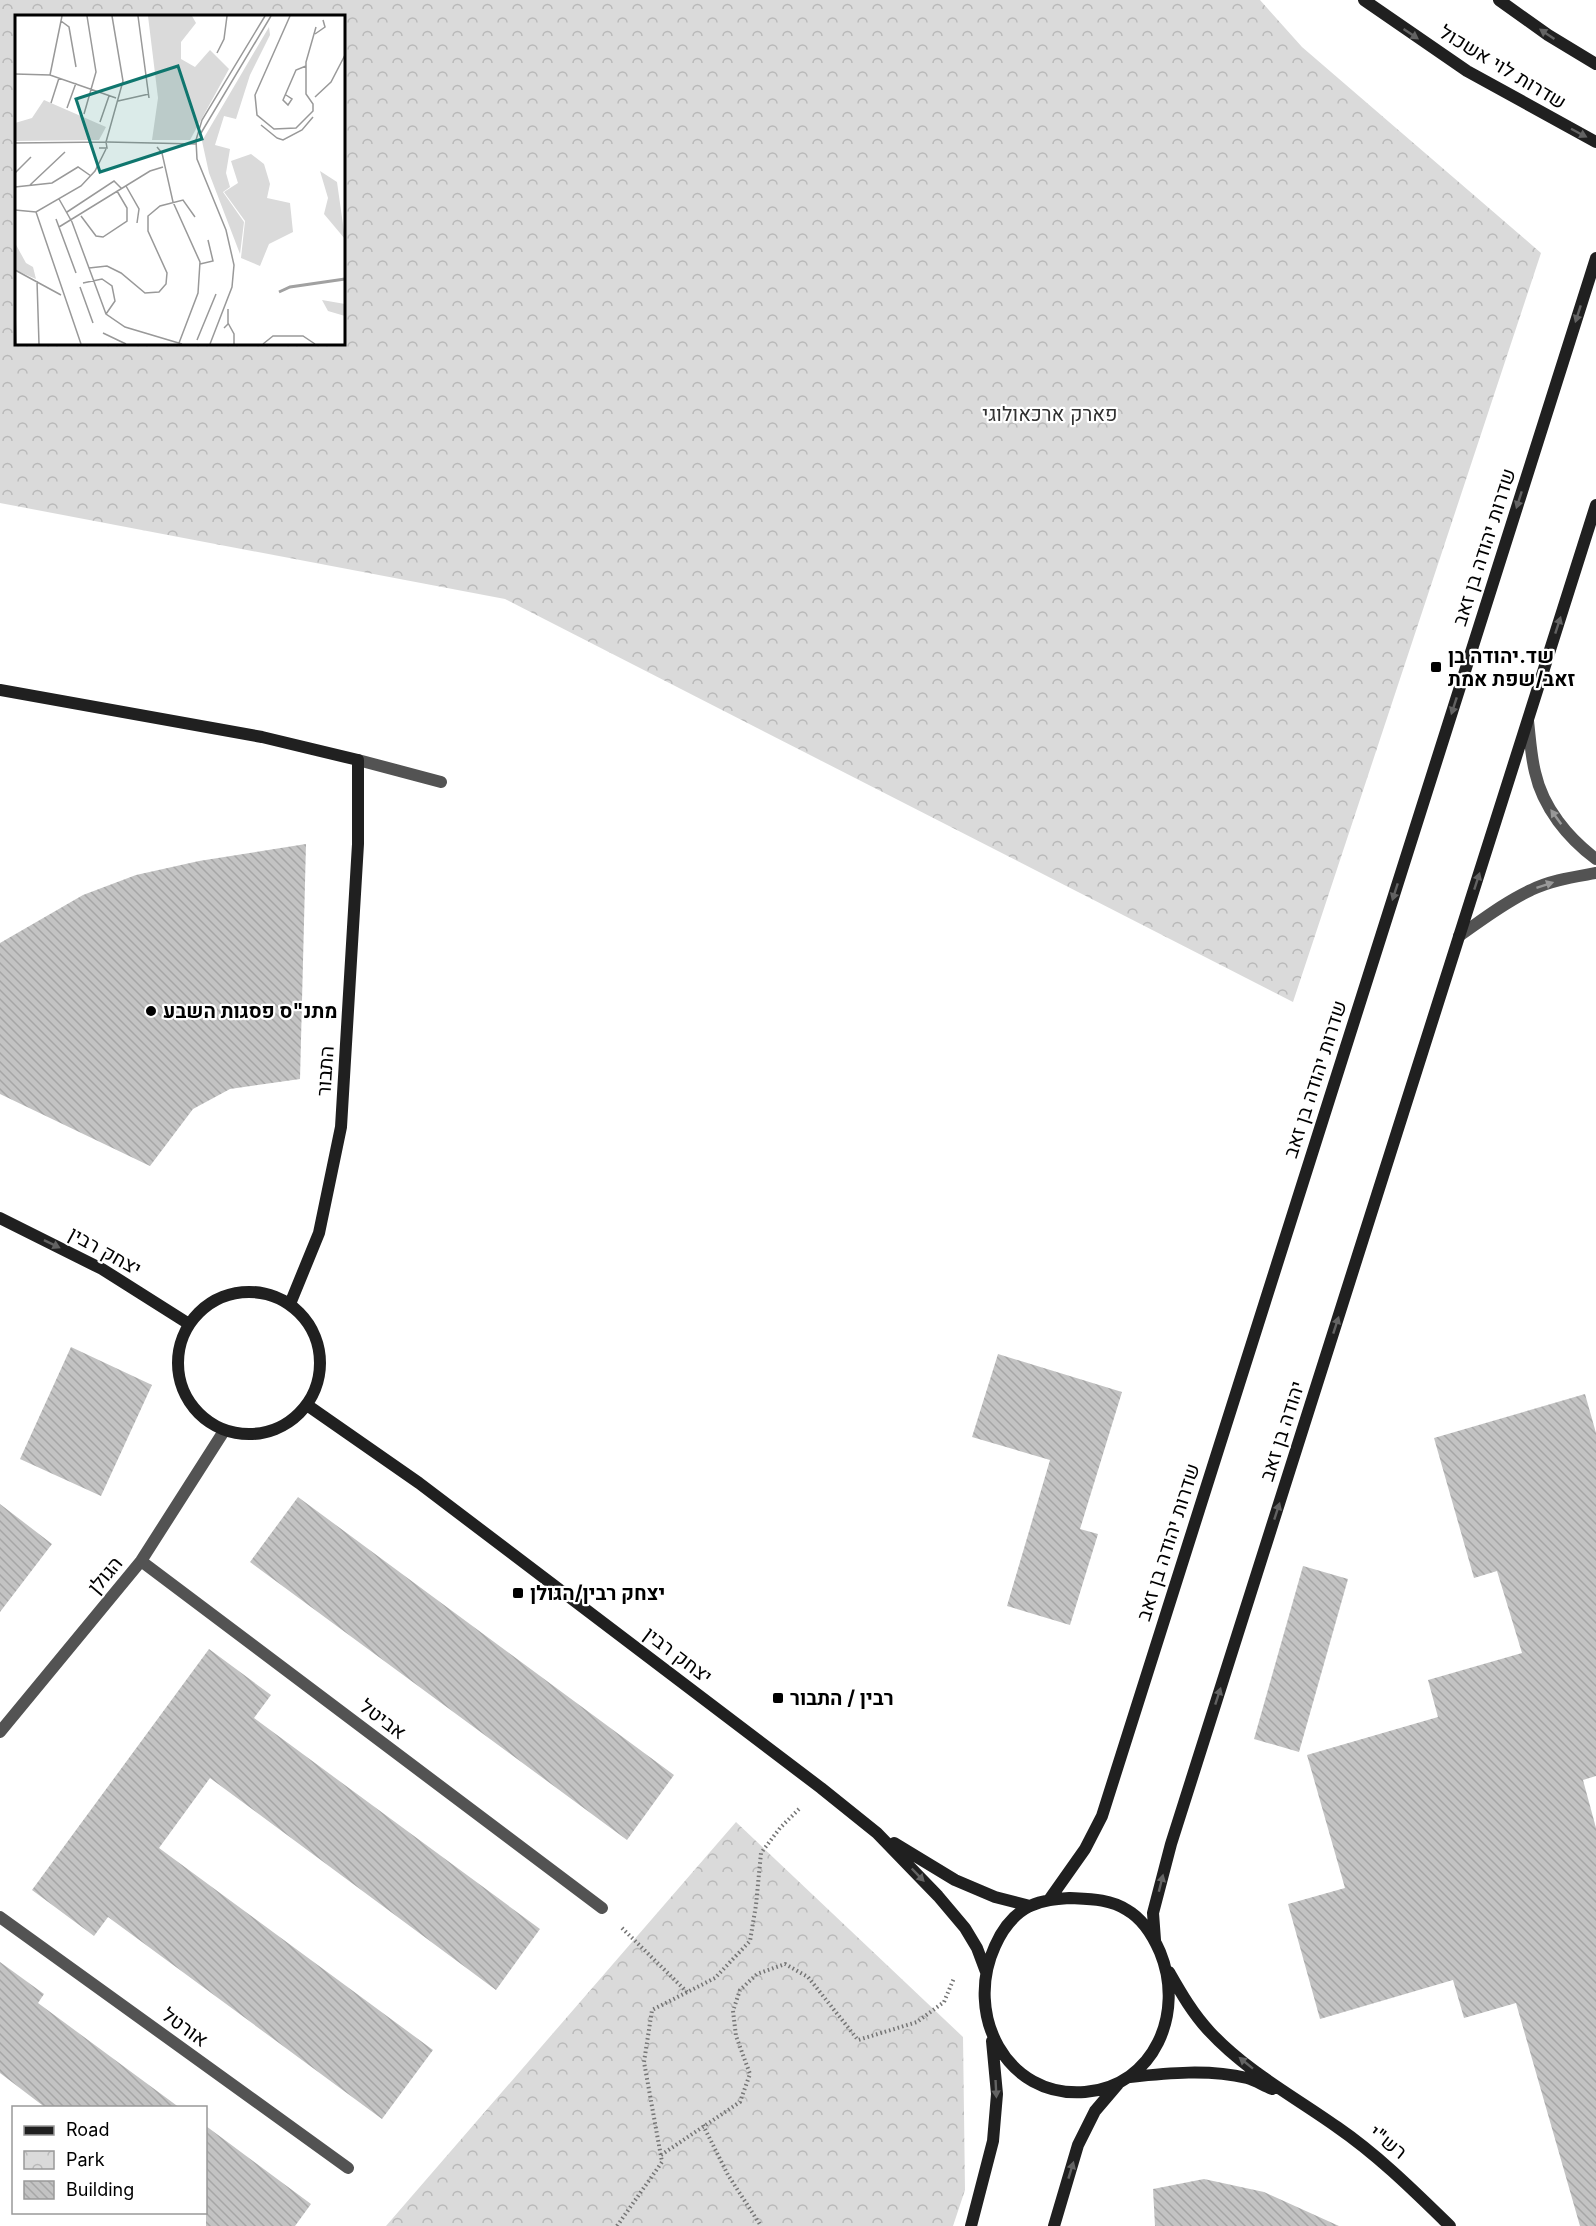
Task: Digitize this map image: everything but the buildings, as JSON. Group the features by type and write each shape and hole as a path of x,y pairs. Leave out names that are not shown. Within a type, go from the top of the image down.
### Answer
{"main road":[{"name":"שדרות לוי אשכול","path":"1364,0 1467,71 1596,142"},
{"path":"1499,0 1548,35 1596,64"},
{"name":"שדרות יהודה בן זאב","path":"1049,1900 1085,1850 1102,1816 1596,258"},
{"path":"1459,936 1596,505"},
{"path":"0,690 261,737 358,760"},
{"name":"התבור","path":"290,1304 319,1233 341,1127 358,844 358,760"},
{"name":"יהודה בן זאב","path":"1155,1940 1153,1913 1171,1844 1459,936"},
{"name":"יצחק רבין","path":"0,1218 102,1269 189,1324"},
{"path":"238,1292 265,1293 290,1304 306,1320 316,1340 320,1362 317,1384 307,1405 295,1419 261,1434 243,1435 224,1431 194,1411 184,1395 178,1377 177,1359 180,1341 189,1324 201,1310 212,1302 238,1292"},
{"name":"יצחק רבין","path":"307,1405 418,1483 822,1788 877,1833 938,1896 965,1928 977,1947 986,1972"},
{"name":"יצחק רבין","path":"877,1833 955,1880 995,1897 1030,1906"},
{"path":"971,2226 993,2142 997,2094 991,2030 986,2011 986,1972 999,1936 1014,1918 1030,1906 1049,1900 1092,1899 1111,1902 1128,1911 1143,1924 1155,1940 1165,1965 1169,1986 1168,2016 1162,2037 1150,2058 1130,2077 1118,2084 1102,2090 1085,2092 1066,2092 1046,2087 1012,2067 1000,2050 991,2030"},
{"name":"רש\"י","path":"1165,1965 1185,2001 1210,2033 1244,2062 1337,2127 1397,2174 1450,2226"},
{"name":"רש\"י","path":"1130,2077 1170,2073 1248,2078 1293,2098"},
{"path":"1054,2226 1078,2145 1095,2111 1118,2084"}],"street":[{"path":"1528,721 1535,774 1548,806 1569,836 1596,859"},
{"path":"358,760 441,782"},
{"path":"1459,936 1497,909 1532,889 1563,879 1596,873"},
{"name":"הגולן","path":"0,1732 141,1561 224,1431"},
{"name":"אביטל","path":"141,1561 602,1908"},
{"name":"אורטל","path":"0,1917 348,2168"}],"path":[{"path":"617,2226 662,2162 644,2062 652,2010 715,1978 750,1941 756,1905 760,1853 780,1828 822,1788"},
{"path":"602,1908 687,1992"},
{"path":"661,2155 740,2102 750,2074 736,2036 733,2011 740,1990 757,1974 785,1964 808,1977 858,2040 917,2022 944,2002 962,1957 965,1928"},
{"path":"703,2125 728,2175 760,2226"}],"green space":[{"name":"פארק ארכאולוגי","path":"0,0 1260,0 1302,47 1541,253 1293,1002 505,599 0,503"},
{"path":"736,1822 963,2037 965,2190 953,2226 386,2226"}],"place":[{"name":"שד.יהודה בן זאב/שפת אמת","path":"1436,667"},
{"name":"מתנ\"ס פסגות השבע","path":"151,1011"},
{"name":"יצחק רבין/הגולן","path":"518,1593"},
{"name":"רבין / התבור","path":"778,1698"}]}
